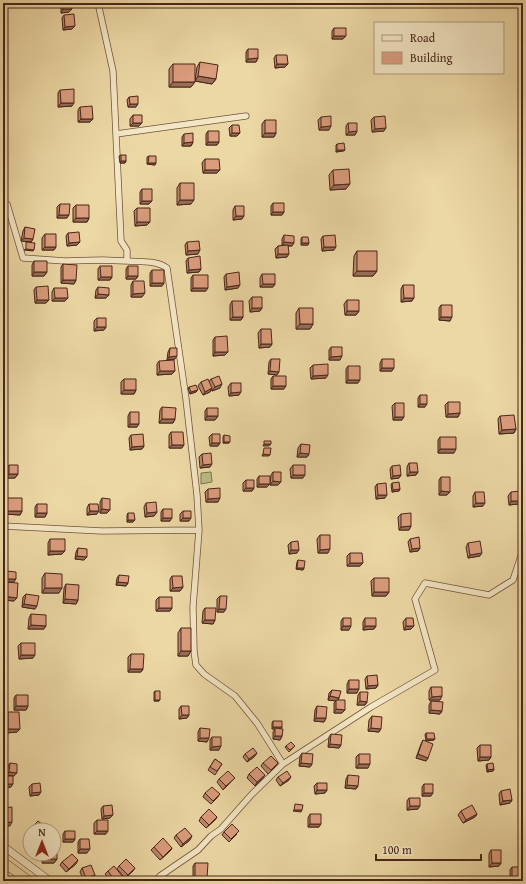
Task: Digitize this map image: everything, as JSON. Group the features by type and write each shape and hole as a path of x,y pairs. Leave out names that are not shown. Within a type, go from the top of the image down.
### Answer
{"highway":[{"path":"3,862 29,881"}],"street":[{"path":"98,3 113,71 121,241 127,250 127,261"},
{"path":"116,134 246,116"},
{"path":"3,204 7,204 23,258 65,261 102,260 155,262 166,268 186,399 197,495 199,530 193,607 194,651 196,665 204,674 235,696 257,723 283,764"},
{"path":"3,526 102,531 199,530"},
{"path":"156,881 160,876 198,850 211,836 221,829 252,794 283,764 371,707 435,670 415,600 425,582 489,595 513,580 523,550"},
{"path":"3,846 50,881"}],"green space":[{"path":"211,472 212,482 201,484 201,473"}],"building":[{"path":"63,3 71,3 72,9 63,9"},
{"path":"74,14 75,26 65,27 64,15"},
{"path":"334,28 346,28 346,36 334,36"},
{"path":"248,49 258,49 258,58 248,59"},
{"path":"276,55 287,55 288,64 277,64"},
{"path":"200,62 218,65 216,79 198,76"},
{"path":"173,64 195,64 195,82 173,82"},
{"path":"74,89 74,103 61,103 60,90"},
{"path":"138,96 138,104 130,104 129,97"},
{"path":"92,106 93,119 81,119 80,107"},
{"path":"133,115 142,115 142,123 133,123"},
{"path":"331,116 331,126 321,127 321,117"},
{"path":"385,116 386,128 375,129 374,117"},
{"path":"265,120 276,120 276,133 265,133"},
{"path":"348,123 357,123 357,131 349,132"},
{"path":"232,125 239,125 240,133 232,133"},
{"path":"208,131 219,131 219,142 208,142"},
{"path":"193,133 193,142 184,143 184,134"},
{"path":"344,143 345,150 337,150 337,144"},
{"path":"121,155 126,155 126,161 121,161"},
{"path":"149,156 156,156 156,163 148,163"},
{"path":"205,159 219,159 220,170 205,170"},
{"path":"349,169 350,184 334,185 333,170"},
{"path":"180,183 194,183 194,200 180,200"},
{"path":"142,189 152,189 152,201 142,201"},
{"path":"273,203 284,203 284,212 273,212"},
{"path":"60,204 70,204 69,215 59,215"},
{"path":"76,205 89,205 89,218 76,218"},
{"path":"235,206 244,206 244,216 236,216"},
{"path":"137,208 150,208 150,222 137,222"},
{"path":"25,227 35,229 33,239 24,238"},
{"path":"79,232 80,242 69,243 68,233"},
{"path":"45,234 56,234 56,247 45,247"},
{"path":"284,235 294,236 294,243 284,242"},
{"path":"335,235 336,247 324,247 323,236"},
{"path":"302,237 308,237 309,243 302,243"},
{"path":"199,241 200,250 188,251 187,242"},
{"path":"26,242 35,243 34,250 26,249"},
{"path":"288,245 289,254 278,254 278,246"},
{"path":"357,251 377,251 377,271 357,271"},
{"path":"200,256 201,269 189,270 188,258"},
{"path":"34,261 47,261 47,272 34,272"},
{"path":"63,264 77,265 76,280 63,280"},
{"path":"100,266 112,266 112,277 101,277"},
{"path":"128,266 138,266 138,276 128,276"},
{"path":"152,270 164,270 164,283 152,283"},
{"path":"239,272 240,285 227,287 226,274"},
{"path":"262,274 275,274 275,284 263,284"},
{"path":"193,275 208,275 208,288 193,288"},
{"path":"133,281 144,281 145,293 133,294"},
{"path":"403,285 414,285 414,298 404,298"},
{"path":"48,286 49,300 37,300 36,287"},
{"path":"98,287 109,288 109,295 98,294"},
{"path":"54,288 67,288 68,298 55,298"},
{"path":"252,297 262,297 262,308 252,308"},
{"path":"347,300 359,300 359,311 347,311"},
{"path":"232,301 243,301 243,317 233,317"},
{"path":"441,305 452,305 452,317 441,317"},
{"path":"299,308 313,308 313,324 300,324"},
{"path":"97,318 106,318 106,327 97,327"},
{"path":"261,329 271,329 272,344 261,344"},
{"path":"227,336 228,352 215,352 215,337"},
{"path":"331,347 342,347 342,356 331,357"},
{"path":"170,348 177,348 177,356 169,357"},
{"path":"271,359 280,359 279,372 270,371"},
{"path":"382,359 394,359 394,368 382,368"},
{"path":"174,360 175,371 160,371 159,361"},
{"path":"328,364 328,375 313,376 313,365"},
{"path":"348,366 360,366 360,380 348,380"},
{"path":"219,376 222,384 215,387 211,379"},
{"path":"273,376 286,376 286,386 273,386"},
{"path":"124,379 136,379 136,390 124,390"},
{"path":"208,379 212,388 205,392 201,382"},
{"path":"231,383 241,383 241,392 231,393"},
{"path":"196,385 198,390 191,392 189,387"},
{"path":"420,395 427,395 427,404 420,404"},
{"path":"448,402 460,402 460,413 448,414"},
{"path":"395,403 404,403 404,417 395,417"},
{"path":"162,407 176,408 175,419 162,419"},
{"path":"207,408 218,408 218,416 207,416"},
{"path":"130,412 139,412 139,424 130,424"},
{"path":"514,415 516,429 502,430 500,416"},
{"path":"171,432 183,432 184,445 172,445"},
{"path":"143,434 144,446 132,447 131,435"},
{"path":"212,434 220,434 220,443 212,443"},
{"path":"224,435 230,436 230,442 224,442"},
{"path":"440,437 456,437 456,449 440,449"},
{"path":"264,441 271,441 271,444 264,444"},
{"path":"301,444 310,445 309,454 300,453"},
{"path":"264,448 271,448 270,455 263,454"},
{"path":"211,453 212,464 203,465 202,454"},
{"path":"409,463 417,463 418,472 410,472"},
{"path":"9,465 18,465 18,474 9,474"},
{"path":"293,465 305,465 305,475 293,475"},
{"path":"400,465 401,475 393,476 392,466"},
{"path":"273,472 281,472 281,482 273,481"},
{"path":"259,476 270,476 270,484 259,484"},
{"path":"441,477 450,477 450,492 441,491"},
{"path":"246,480 254,480 254,488 246,488"},
{"path":"399,482 400,489 393,490 392,483"},
{"path":"386,483 387,495 378,495 377,484"},
{"path":"220,488 220,498 208,499 208,489"},
{"path":"520,491 521,501 511,501 511,492"},
{"path":"475,492 484,492 485,503 476,503"},
{"path":"7,498 22,498 22,511 7,511"},
{"path":"102,498 110,499 110,510 102,509"},
{"path":"156,502 157,512 147,513 146,503"},
{"path":"37,504 47,504 47,513 37,513"},
{"path":"89,504 98,504 99,511 90,511"},
{"path":"163,509 172,509 172,518 163,518"},
{"path":"183,511 191,511 191,518 183,518"},
{"path":"128,513 134,513 135,520 128,520"},
{"path":"411,513 411,526 401,527 401,514"},
{"path":"3,530 5,530 5,542 3,542"},
{"path":"320,535 330,535 330,549 320,550"},
{"path":"419,537 420,548 412,549 410,539"},
{"path":"50,539 65,539 65,551 50,551"},
{"path":"298,541 299,550 291,550 291,542"},
{"path":"480,541 482,553 470,555 468,543"},
{"path":"78,548 87,549 87,557 77,556"},
{"path":"350,553 362,553 363,563 350,563"},
{"path":"298,560 305,561 304,568 297,568"},
{"path":"6,571 16,572 16,579 6,579"},
{"path":"45,573 62,574 62,588 45,588"},
{"path":"119,575 129,576 128,583 118,582"},
{"path":"172,576 182,576 183,587 173,588"},
{"path":"374,578 389,578 389,592 374,592"},
{"path":"4,582 18,583 17,598 3,596"},
{"path":"66,584 79,585 78,600 65,599"},
{"path":"26,594 39,596 37,606 24,604"},
{"path":"220,596 227,596 226,609 219,609"},
{"path":"159,597 172,597 172,608 159,608"},
{"path":"205,608 216,608 215,620 205,620"},
{"path":"31,614 46,615 46,626 31,625"},
{"path":"343,618 351,618 351,626 343,626"},
{"path":"365,618 376,618 376,626 365,626"},
{"path":"406,618 413,618 414,626 406,626"},
{"path":"181,628 191,628 191,651 181,651"},
{"path":"21,643 35,643 35,655 21,655"},
{"path":"131,654 144,654 143,669 130,669"},
{"path":"377,675 378,685 368,686 367,676"},
{"path":"349,680 359,680 359,689 349,689"},
{"path":"431,687 442,687 442,696 432,697"},
{"path":"332,690 341,691 339,698 330,696"},
{"path":"155,691 160,691 160,700 155,700"},
{"path":"360,692 368,692 367,702 360,701"},
{"path":"16,695 28,695 28,706 16,706"},
{"path":"336,700 345,700 345,710 336,709"},
{"path":"431,701 443,702 442,711 431,710"},
{"path":"181,706 189,706 189,715 182,715"},
{"path":"317,706 327,707 326,718 316,718"},
{"path":"8,712 19,712 20,729 8,729"},
{"path":"372,716 382,717 381,729 371,728"},
{"path":"273,721 282,721 282,727 273,727"},
{"path":"200,728 210,729 209,738 200,738"},
{"path":"275,728 283,729 282,736 275,736"},
{"path":"426,733 434,733 435,739 427,739"},
{"path":"331,734 342,735 341,745 330,744"},
{"path":"212,737 221,737 221,746 212,747"},
{"path":"423,740 433,744 428,758 418,754"},
{"path":"291,742 295,746 290,750 286,746"},
{"path":"480,745 491,745 491,757 480,757"},
{"path":"253,748 257,753 249,759 245,754"},
{"path":"302,753 313,754 312,764 301,763"},
{"path":"359,754 370,754 370,764 359,764"},
{"path":"271,756 278,763 271,770 263,763"},
{"path":"215,759 222,764 217,771 210,767"},
{"path":"10,763 17,764 17,773 9,772"},
{"path":"493,763 494,769 488,770 487,764"},
{"path":"257,767 265,775 257,782 249,774"},
{"path":"228,771 235,778 226,786 219,779"},
{"path":"287,771 291,777 283,783 278,777"},
{"path":"348,775 359,776 358,786 347,785"},
{"path":"4,776 13,776 13,784 5,784"},
{"path":"40,783 41,792 32,793 32,784"},
{"path":"317,783 327,783 327,790 317,790"},
{"path":"424,784 433,784 433,793 424,793"},
{"path":"212,787 220,794 213,801 205,793"},
{"path":"510,789 512,800 503,801 501,791"},
{"path":"409,798 420,798 420,806 410,806"},
{"path":"295,804 303,805 302,810 294,810"},
{"path":"112,805 113,815 104,816 103,806"},
{"path":"472,805 477,814 466,820 461,811"},
{"path":"12,807 12,822 3,823 3,808"},
{"path":"209,809 217,817 209,825 201,817"},
{"path":"310,814 321,814 321,824 310,824"},
{"path":"97,820 108,820 108,831 97,831"},
{"path":"232,824 239,831 231,839 224,832"},
{"path":"185,828 192,836 183,844 176,835"},
{"path":"65,831 75,831 75,839 65,839"},
{"path":"163,838 172,848 163,857 154,847"},
{"path":"80,839 89,839 90,849 80,849"},
{"path":"491,850 501,850 501,863 492,863"},
{"path":"72,854 78,860 69,869 62,862"},
{"path":"126,859 135,868 128,875 119,866"},
{"path":"195,863 208,863 207,878 195,877"},
{"path":"91,865 95,875 86,878 82,868"},
{"path":"114,866 123,877 115,881 108,871"},
{"path":"512,867 523,867 523,878 512,878"}]}
